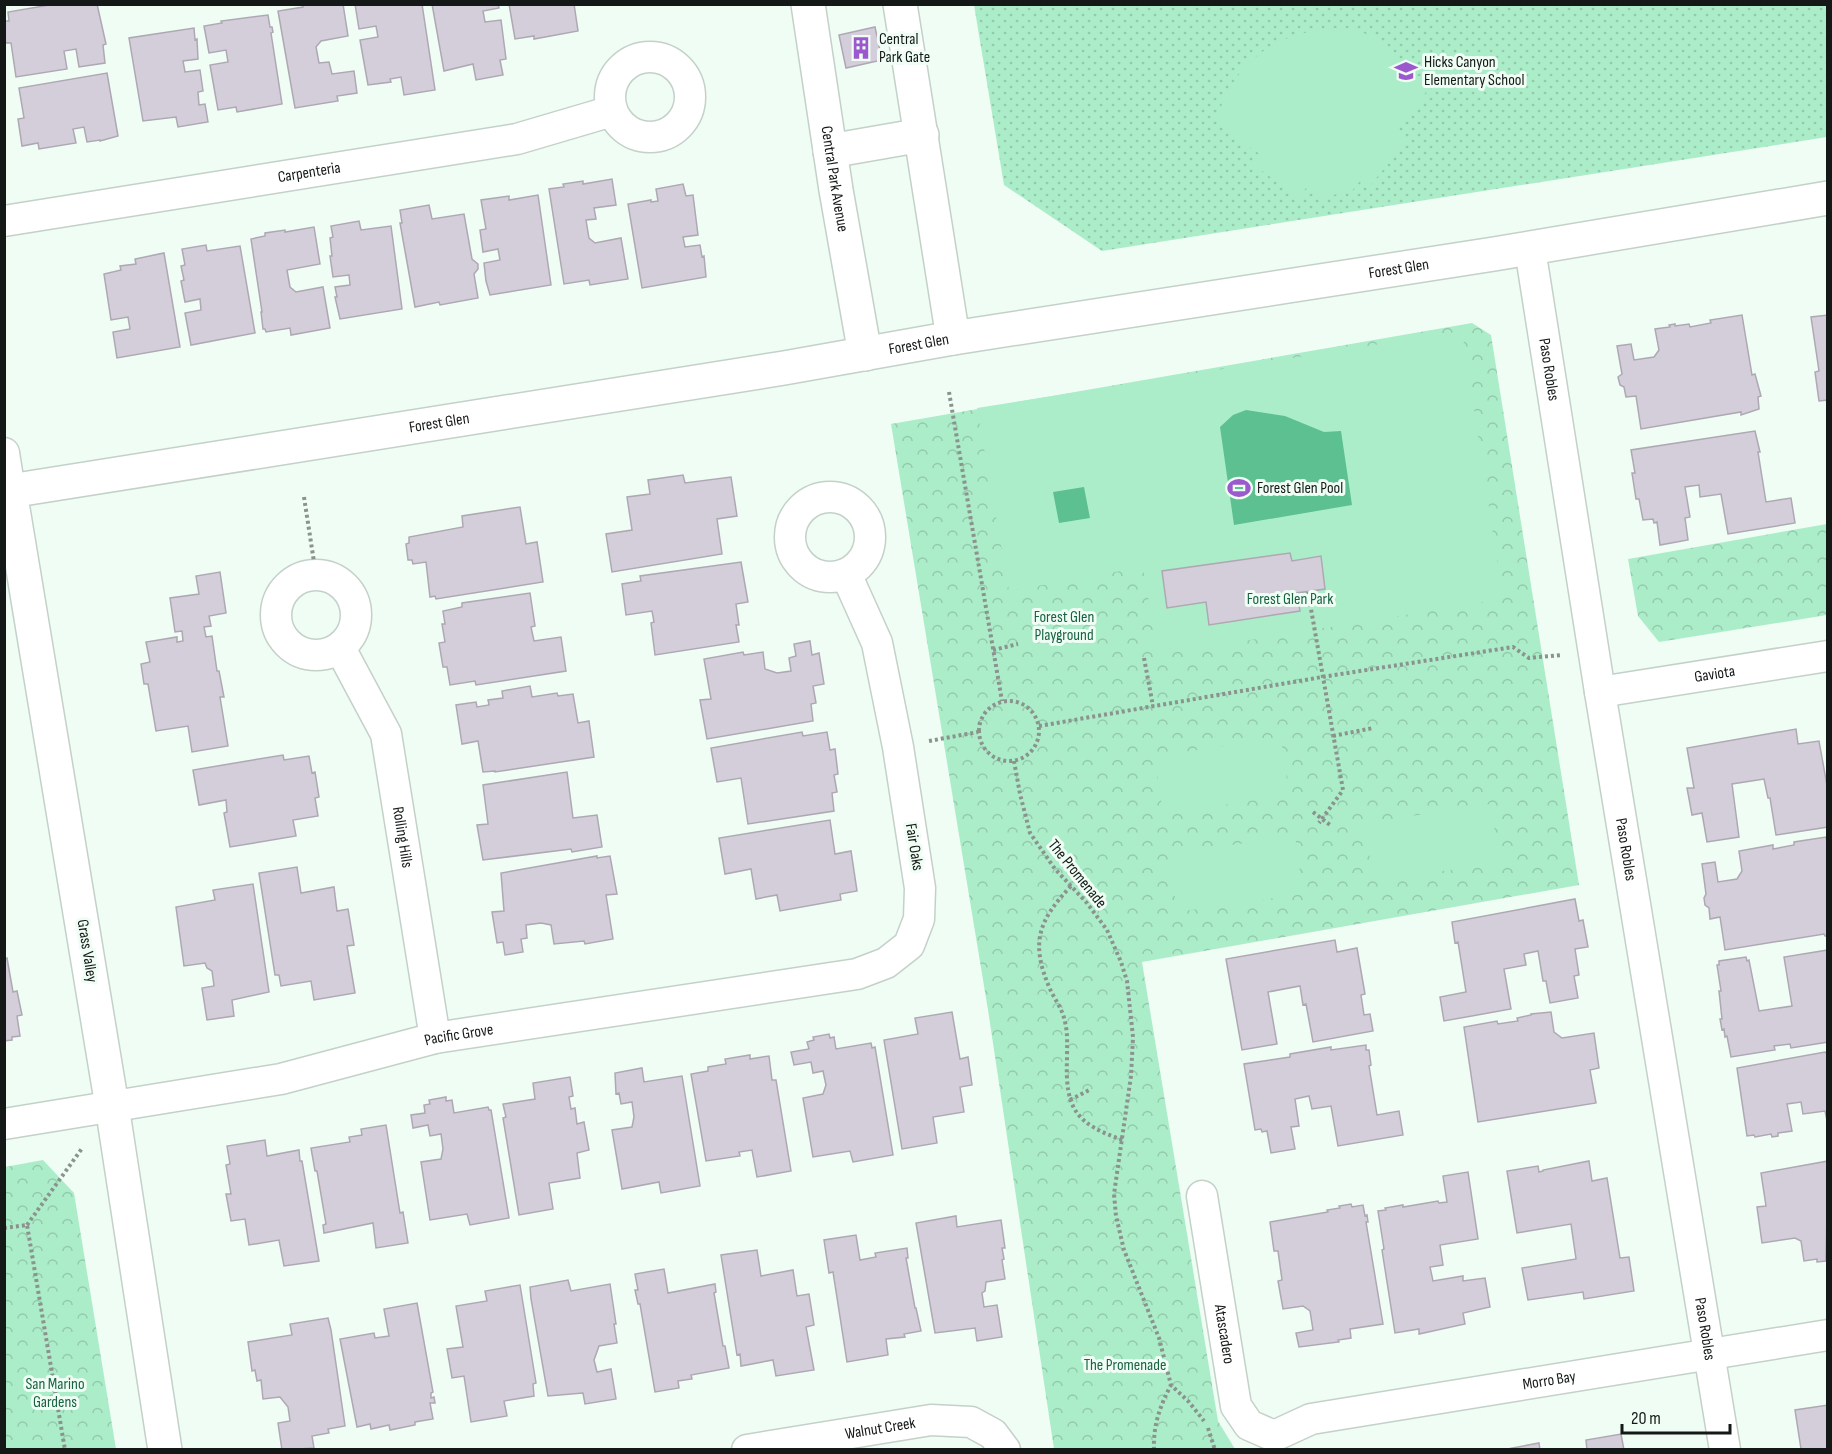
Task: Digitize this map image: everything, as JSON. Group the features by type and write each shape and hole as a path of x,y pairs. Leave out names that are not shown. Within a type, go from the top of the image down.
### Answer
{"street":[{"name":"Central Park Avenue","path":"808,4 830,151 865,354"},
{"path":"900,4 953,338"},
{"name":"Carpenteria","path":"4,221 517,139 612,111"},
{"path":"830,151 922,135"},
{"name":"Forest Glen","path":"10,491 953,338 1530,249 1827,198"},
{"name":"Paso Robles","path":"1530,249 1593,652 1725,1449"},
{"name":"Grass Valley","path":"4,453 112,1107 165,1449"},
{"path":"316,574 333,578 346,588 355,603 356,619 351,636 340,648 324,655 308,655 292,648 281,635 276,620 278,603 286,588 300,578 316,574"},
{"name":"Fair Oaks","path":"846,574 877,644 898,747 920,888 919,919 909,945"},
{"name":"Rolling Hills","path":"340,648 386,734 435,1038"},
{"name":"Gaviota","path":"1600,692 1827,656"},
{"name":"Pacific Grove","path":"4,1124 281,1079 435,1038 857,974 886,963 909,945"},
{"name":"Atascadero","path":"1202,1196 1236,1406 1248,1425 1271,1442"},
{"name":"Morro Bay","path":"1271,1442 1311,1419 1827,1335"},
{"name":"Walnut Creek","path":"747,1449 931,1420 971,1422 993,1434 1005,1449"}],"path":[{"path":"949,392 1002,701"},
{"path":"304,497 316,574"},
{"path":"1308,592 1343,790 1320,821"},
{"path":"993,650 1018,644"},
{"path":"1039,726 1322,677 1513,647 1529,658 1593,652"},
{"path":"1144,658 1153,706"},
{"path":"1012,700 1022,703 1036,717 1039,726 1036,744 1023,758 1004,761 994,758 980,743 979,724 987,709 1002,701 1012,700"},
{"path":"1333,736 1373,728"},
{"path":"898,747 978,732"},
{"name":"The Promenade","path":"1014,760 1030,833 1055,869 1087,903 1107,930 1127,981 1133,1037 1131,1076 1114,1194 1116,1216 1124,1250 1159,1338 1171,1385"},
{"path":"1313,812 1320,821 1330,825"},
{"path":"1071,886 1051,907 1042,925 1039,958 1065,1021 1068,1040 1067,1086 1071,1100 1085,1123 1102,1133 1123,1140"},
{"path":"1071,1100 1091,1089"},
{"path":"65,1449 27,1225 112,1107"},
{"path":"4,1228 27,1225"},
{"path":"1154,1449 1155,1426 1161,1405 1171,1385 1189,1402 1206,1424 1215,1449"}],"green space":[{"name":"Hicks Canyon Elementary School","path":"974,5 1827,5 1827,137 1102,251 1004,185"},
{"path":"1335,28 1356,30 1379,42 1405,65 1426,92 1396,133 1406,141 1370,186 1361,180 1351,192 1320,197 1306,188 1299,198 1254,165 1261,155 1218,125 1221,107 1226,94 1238,76 1260,53 1294,36"},
{"name":"Forest Glen Park","path":"1472,323 1491,335 1579,885 1142,962 1218,1421 1235,1449 1054,1449 988,1010 891,424"},
{"name":"Forest Glen Pool","path":"1462,331 1503,599 1158,655 1143,567 1009,591 977,408"},
{"path":"1827,524 1827,615 1659,642 1638,616 1628,559"},
{"path":"1281,738 1289,795 1163,814 1155,756"},
{"path":"1491,804 1499,863 1373,881 1365,823"},
{"path":"1295,836 1303,894 1177,912 1169,854"},
{"name":"San Marino Gardens","path":"43,1160 74,1193 116,1449 5,1449 5,1167"}],"shaded area":[{"path":"1246,410 1285,416 1324,432 1341,431 1352,505 1234,525 1220,427 1233,415"},
{"path":"1084,487 1090,518 1059,523 1053,492"}],"building":[{"path":"55,4 97,4 106,44 103,45 105,63 79,67 76,49 64,51 67,69 16,77 11,43 6,43 4,37 4,21 9,21 8,12"},
{"path":"303,4 343,4 348,36 321,41 316,47 319,63 329,62 332,74 354,71 357,93 337,96 338,101 295,108 278,11 303,7"},
{"path":"355,4 422,4 435,90 404,95 401,77 390,79 391,82 368,85 360,40 378,37 376,26 359,29"},
{"path":"432,4 498,4 499,8 483,11 485,22 501,20 506,59 500,60 503,75 476,80 473,64 444,71"},
{"path":"509,4 574,4 578,31 534,39 534,36 515,39"},
{"path":"268,15 273,32 271,33 282,104 237,112 236,107 218,110 210,65 228,62 226,50 209,53 204,26 222,23 221,21"},
{"name":"Central Park Gate","path":"875,27 882,60 846,68 839,35"},
{"path":"194,28 198,59 183,61 185,72 200,70 203,91 198,92 199,105 205,104 208,122 178,127 176,117 143,121 129,38"},
{"path":"107,73 118,136 87,142 84,127 73,129 76,143 39,149 38,143 22,146 18,119 24,118 19,88"},
{"path":"612,179 616,205 594,208 596,219 586,220 589,238 595,243 621,238 628,279 590,285 589,280 564,284 549,189 564,187 563,184 583,181 583,184"},
{"path":"683,184 686,196 693,195 698,235 683,237 685,247 700,245 702,257 704,256 706,277 642,288 628,204 658,201 656,189"},
{"path":"538,195 551,285 490,295 484,263 500,260 498,249 483,252 480,230 486,229 481,200 509,196 509,200"},
{"path":"429,205 432,219 464,214 472,259 478,264 478,269 474,274 478,298 415,307 400,223 402,223 400,210"},
{"path":"359,221 361,230 391,226 402,309 340,319 335,287 350,285 349,275 333,277 330,256 332,256 330,238 333,237 331,226"},
{"path":"314,227 320,264 287,270 290,287 296,292 323,287 330,328 291,335 290,328 266,332 263,329 251,239 265,236 265,233"},
{"path":"206,245 207,251 240,246 255,333 191,345 185,313 201,310 200,299 185,302 181,281 184,280 181,266 185,265 182,249"},
{"path":"164,253 180,347 117,358 113,332 130,329 128,317 111,320 104,274 121,270 120,266 136,264 135,259"},
{"path":"1742,315 1752,375 1755,374 1761,396 1758,397 1759,409 1741,415 1741,412 1641,429 1636,396 1626,397 1624,387 1620,385 1618,377 1622,374 1617,346 1631,344 1634,360 1654,357 1659,350 1655,329 1675,324 1675,326 1689,324 1690,327 1711,323 1710,320"},
{"path":"1828,315 1828,400 1819,401 1815,372 1819,371 1811,317"},
{"path":"1755,431 1766,502 1791,498 1795,523 1728,534 1721,494 1700,497 1699,485 1685,487 1690,517 1685,518 1688,540 1660,545 1657,522 1654,523 1653,519 1643,520 1639,499 1636,499 1631,450"},
{"path":"683,475 685,483 731,477 737,516 717,519 722,554 612,572 606,534 632,530 627,497 650,494 648,480"},
{"path":"520,507 526,544 537,542 543,582 436,599 435,596 430,597 426,562 413,564 412,560 408,560 406,544 409,543 409,537 463,527 462,516"},
{"path":"1290,553 1292,561 1321,556 1325,589 1297,593 1300,611 1209,625 1206,602 1167,608 1162,571"},
{"path":"741,562 748,602 736,604 739,642 655,655 651,623 654,622 652,611 626,615 622,584 641,581 640,576"},
{"path":"220,572 226,613 209,616 211,626 204,627 206,637 212,636 217,671 219,671 224,697 220,697 228,746 192,752 188,726 156,731 148,684 144,684 141,664 150,662 146,642 177,637 177,642 183,641 182,631 175,632 170,598 199,594 196,576"},
{"path":"530,593 535,626 531,627 534,641 561,637 566,671 476,685 475,681 450,685 447,667 443,667 439,643 445,642 442,624 445,624 443,611 462,607 462,603"},
{"path":"810,641 812,655 819,653 824,684 813,686 816,703 811,704 813,721 707,739 700,700 711,699 704,659 743,652 744,655 763,652 765,669 777,673 791,671 789,658 796,656 794,644"},
{"path":"530,686 532,697 557,693 558,696 573,694 578,723 589,721 594,757 483,772 478,741 462,744 456,705 476,702 477,707 489,705 488,700 503,698 502,691"},
{"path":"1796,729 1798,744 1819,741 1828,791 1828,827 1776,835 1770,798 1768,798 1764,779 1732,784 1739,837 1707,842 1702,813 1692,815 1687,788 1694,788 1687,748"},
{"path":"802,732 803,736 827,732 830,750 835,749 838,774 834,775 837,792 832,793 834,811 748,824 741,778 717,782 711,748"},
{"path":"283,755 284,760 309,756 312,773 315,772 319,797 315,798 318,816 293,820 296,836 230,847 224,813 227,812 226,800 199,805 193,770"},
{"path":"567,772 573,818 597,815 602,847 483,860 477,825 488,824 483,785"},
{"path":"830,820 835,854 851,851 857,891 840,894 841,900 780,911 777,895 756,899 751,869 725,874 719,838"},
{"path":"1826,837 1828,936 1824,934 1725,950 1720,917 1710,919 1709,908 1705,905 1706,894 1702,864 1715,862 1718,882 1737,879 1742,871 1739,851 1773,845 1773,849 1794,845 1794,842"},
{"path":"597,856 597,858 610,856 617,894 606,895 613,939 585,944 584,941 554,944 551,925 541,923 526,925 527,938 521,939 523,952 505,955 503,942 497,943 492,912 504,911 501,873"},
{"path":"297,867 301,893 334,887 337,911 348,909 354,945 347,946 355,993 314,1000 311,981 281,986 279,975 275,975 259,873"},
{"path":"253,884 269,992 232,1000 234,1016 207,1020 202,988 214,986 212,971 205,963 184,966 176,907 215,900 213,890"},
{"path":"1575,899 1579,921 1583,920 1588,947 1575,949 1579,975 1574,976 1578,998 1550,1003 1546,981 1543,981 1538,951 1524,954 1526,965 1504,969 1511,1009 1444,1021 1440,997 1466,992 1458,942 1455,943 1452,922"},
{"path":"1335,940 1337,952 1357,948 1365,994 1361,995 1364,1015 1370,1014 1373,1031 1313,1042 1300,986 1268,992 1277,1044 1242,1050 1226,959"},
{"path":"1828,950 1828,1042 1791,1048 1790,1044 1774,1046 1775,1050 1731,1057 1727,1036 1725,1037 1724,1029 1722,1030 1720,1019 1722,1019 1719,991 1721,991 1717,965 1719,961 1746,957 1747,961 1749,960 1759,1011 1792,1006 1784,957"},
{"path":"7,958 13,992 17,991 22,1015 17,1016 20,1036 4,1041 4,959"},
{"path":"952,1012 960,1059 968,1057 972,1085 960,1087 964,1112 933,1117 937,1143 902,1149 884,1040 918,1034 915,1018"},
{"path":"1551,1012 1554,1032 1562,1038 1594,1033 1599,1068 1590,1070 1596,1103 1478,1122 1464,1027 1497,1021 1498,1024 1518,1021 1517,1018 1531,1014"},
{"path":"829,1034 830,1038 834,1037 836,1049 871,1043 872,1048 875,1047 893,1155 853,1162 850,1151 813,1157 803,1098 823,1094 826,1085 823,1071 813,1073 811,1062 794,1065 791,1052 809,1049 807,1042 814,1040 813,1037"},
{"path":"1366,1045 1366,1050 1369,1050 1371,1065 1369,1066 1377,1115 1399,1111 1403,1135 1338,1146 1331,1106 1312,1109 1309,1096 1295,1099 1299,1126 1291,1127 1295,1149 1271,1153 1267,1131 1255,1130 1244,1064 1290,1057 1290,1054 1331,1047 1331,1050"},
{"path":"1825,1052 1828,1055 1828,1125 1825,1111 1803,1114 1801,1102 1787,1104 1792,1131 1778,1133 1778,1136 1772,1137 1771,1134 1747,1136 1737,1068"},
{"path":"750,1055 750,1059 769,1056 772,1080 776,1080 791,1171 757,1177 752,1150 739,1152 740,1156 706,1161 691,1074 708,1071 708,1067 726,1064 725,1059"},
{"path":"642,1068 644,1082 682,1076 700,1186 661,1193 659,1182 622,1189 612,1130 632,1127 634,1117 632,1102 621,1104 619,1093 616,1094 615,1073"},
{"path":"570,1077 573,1096 569,1097 571,1109 575,1108 577,1124 584,1122 589,1150 577,1153 580,1178 549,1183 553,1209 519,1215 503,1118 506,1117 503,1104 535,1099 533,1083"},
{"path":"446,1097 446,1101 452,1100 454,1113 488,1107 491,1110 509,1218 470,1225 467,1214 430,1220 421,1162 441,1159 443,1149 441,1134 430,1136 428,1125 413,1128 411,1115 425,1113 424,1105 430,1104 429,1100"},
{"path":"386,1125 400,1213 403,1212 408,1243 376,1248 373,1223 324,1233 323,1225 326,1224 311,1148 350,1142 349,1137 362,1135 361,1129"},
{"path":"265,1140 267,1156 299,1150 319,1261 284,1266 279,1240 249,1245 245,1219 231,1221 226,1194 231,1194 226,1165 230,1164 227,1146"},
{"path":"1589,1161 1592,1181 1607,1178 1620,1258 1629,1257 1634,1291 1584,1299 1583,1292 1528,1300 1522,1268 1576,1259 1571,1224 1517,1233 1507,1171 1538,1166 1539,1172"},
{"path":"1828,1161 1826,1261 1817,1262 1817,1259 1804,1261 1801,1241 1795,1238 1762,1243 1757,1207 1766,1206 1761,1173"},
{"path":"1468,1172 1478,1239 1440,1245 1443,1265 1430,1267 1433,1281 1463,1276 1463,1281 1485,1278 1490,1307 1463,1313 1465,1324 1419,1334 1419,1329 1395,1333 1378,1211 1403,1205 1403,1207 1438,1201 1439,1203 1447,1202 1443,1176"},
{"path":"1351,1204 1352,1207 1363,1205 1365,1216 1367,1215 1368,1222 1366,1222 1383,1324 1350,1329 1351,1338 1338,1340 1339,1342 1299,1347 1296,1333 1313,1330 1310,1311 1303,1306 1283,1309 1278,1281 1282,1280 1278,1251 1274,1251 1270,1222 1328,1212 1327,1210"},
{"path":"956,1216 957,1227 1001,1220 1005,1248 1002,1248 1004,1259 1002,1260 1005,1279 986,1282 985,1291 982,1293 984,1307 997,1305 1002,1337 977,1341 975,1328 935,1333 916,1223"},
{"path":"856,1235 860,1260 876,1257 875,1253 907,1248 908,1258 906,1258 921,1331 904,1334 905,1337 886,1339 888,1355 847,1362 833,1272 829,1273 824,1240"},
{"path":"757,1250 761,1276 793,1270 797,1296 809,1294 814,1325 806,1327 814,1370 776,1376 773,1360 741,1366 740,1354 737,1355 721,1255"},
{"path":"664,1269 668,1293 715,1284 716,1292 714,1293 729,1368 691,1375 692,1379 678,1381 679,1388 655,1392 640,1304 638,1304 635,1290 638,1290 635,1274"},
{"path":"568,1280 571,1291 610,1284 617,1343 599,1346 594,1360 597,1372 611,1369 616,1399 585,1404 583,1393 548,1396 530,1287"},
{"path":"520,1285 536,1383 533,1384 534,1396 504,1401 507,1416 471,1422 464,1376 452,1378 447,1349 463,1347 456,1306 487,1301 485,1291"},
{"path":"417,1303 433,1392 431,1398 434,1397 435,1403 430,1403 433,1419 390,1430 389,1425 371,1429 370,1424 357,1427 340,1339 374,1333 375,1338 389,1336 384,1309"},
{"path":"328,1318 345,1426 328,1429 329,1433 312,1436 314,1448 282,1450 278,1423 290,1421 288,1407 280,1397 263,1399 261,1380 257,1381 255,1370 252,1371 248,1342 292,1335 290,1324"},
{"path":"1828,1405 1828,1450 1798,1450 1801,1449 1795,1410"},
{"path":"1621,1434 1624,1450 1587,1450 1586,1440"},
{"path":"1539,1443 1540,1450 1502,1450"}],"place":[{"name":"Central Park Gate","path":"861,48"},
{"name":"Hicks Canyon Elementary School","path":"1406,71"},
{"name":"Forest Glen Pool","path":"1239,488"}],"park label":[{"name":"Forest Glen Playground","path":"1064,626"}]}
